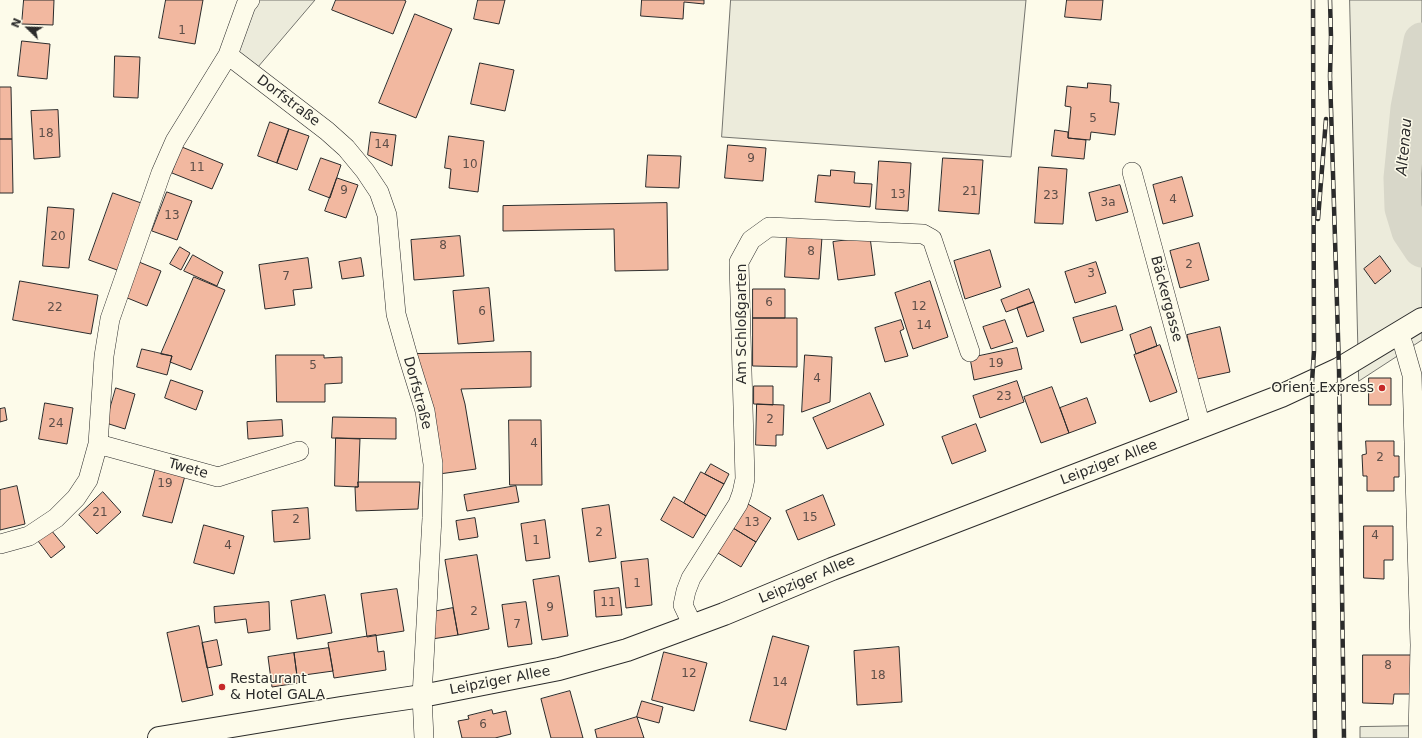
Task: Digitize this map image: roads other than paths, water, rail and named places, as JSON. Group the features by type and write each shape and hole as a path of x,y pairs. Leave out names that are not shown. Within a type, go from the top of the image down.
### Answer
{"main road":[{"name":"Leipziger Allee","path":"159,738 422,696 559,669 627,650 693,626 832,568 1281,396 1327,375 1358,358 1422,318"}],"street":[{"path":"0,544 28,536 56,518 76,498 88,480 98,444 104,356 110,319 161,173 175,141 228,55 246,2"},
{"name":"Dorfstraße","path":"228,55 327,131 346,148 365,171 378,192 387,215 396,314 425,412 433,464 432,518 422,696 424,738"},
{"name":"Bäckergasse","path":"1132,172 1202,427"},
{"name":"Am Schloßgarten","path":"693,626 683,605 686,591 691,578 738,504 745,479 739,262 750,240 769,227 924,234 932,239 970,352"},
{"path":"1398,334 1404,347 1412,375 1421,645 1418,738"},
{"name":"Twete","path":"98,444 218,477 299,451"}],"waterway":[{"name":"Altenau","path":"1422,41 1409,108 1402,178 1403,208 1410,231 1422,249"}],"railway":[{"path":"1313,0 1314,351 1312,382 1315,738"},
{"path":"1330,0 1330,76 1339,369 1344,738"},
{"path":"1318,219 1326,119"}],"place":[{"name":"Orient Express","path":"1382,388"},
{"name":"Restaurant & Hotel GALA","path":"222,687"}]}
